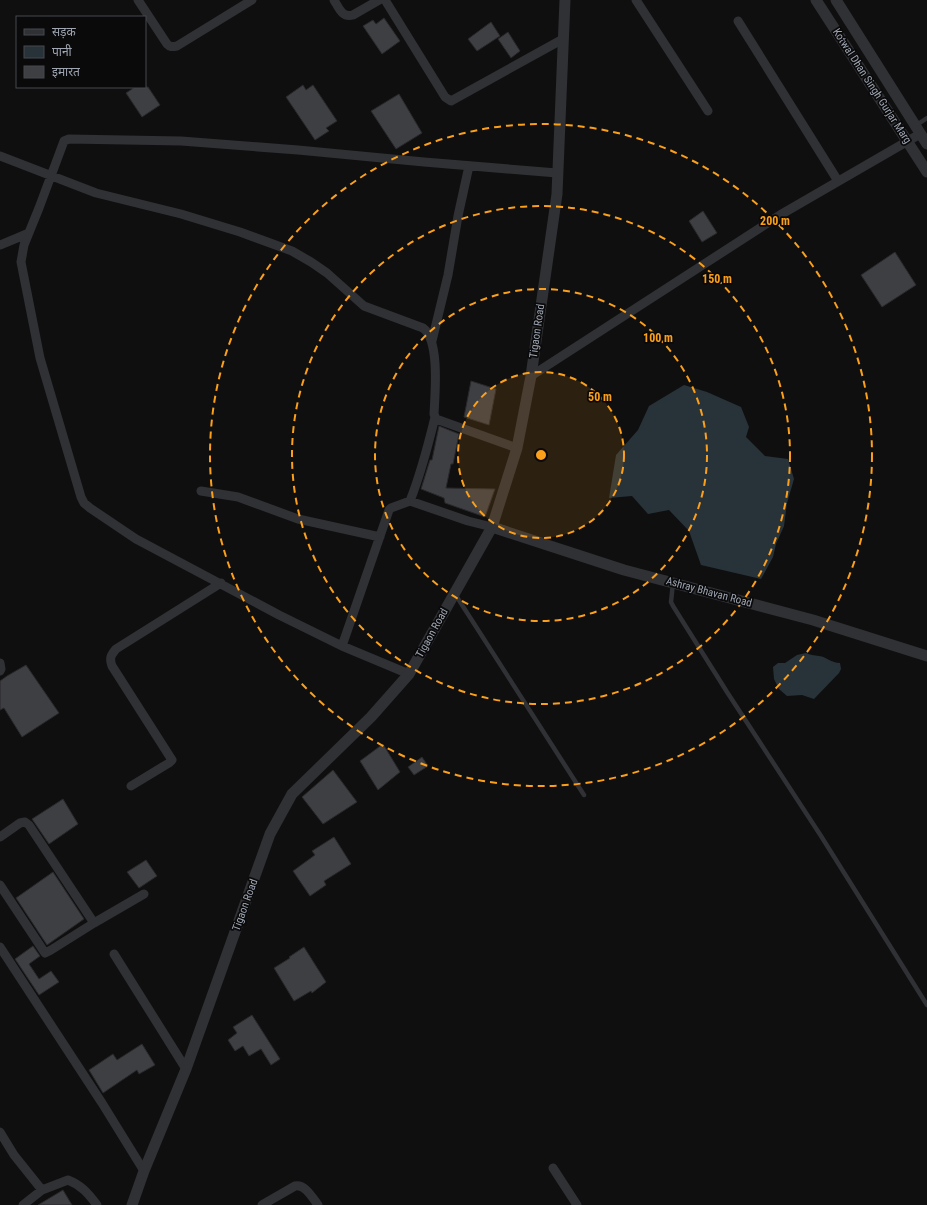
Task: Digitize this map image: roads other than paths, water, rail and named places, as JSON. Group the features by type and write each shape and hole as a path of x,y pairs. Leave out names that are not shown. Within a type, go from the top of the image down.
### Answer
{"street":[{"path":"138,0 166,44 173,47 252,0"},
{"path":"334,0 342,13 349,16 379,0"},
{"path":"385,0 445,97 451,101 563,39"},
{"name":"Tigaon Road","path":"132,1205 144,1171 186,1069 270,834 292,794 371,717 409,674 492,527 517,448 531,376 556,194 564,0"},
{"path":"636,0 708,110"},
{"name":"Kotwal Dhan Singh Gurjar Marg","path":"816,0 927,172"},
{"name":"Kotwal Dhan Singh Gurjar Marg","path":"836,0 927,144"},
{"path":"738,21 838,181"},
{"path":"531,376 780,215 907,141 918,130"},
{"path":"409,674 342,646 279,615 136,539 84,503 40,358 21,262 21,253 64,141 74,138 181,142 298,150 557,173"},
{"path":"0,156 96,194 181,214 240,232 292,251 327,273 364,306 423,328 432,340"},
{"path":"410,501 428,447 435,417 435,365 432,340 448,275 458,216 469,166"},
{"path":"0,245 29,233"},
{"path":"435,417 438,420 462,427 517,448"},
{"path":"201,491 238,497 298,519 380,537"},
{"path":"342,646 389,510 410,501 468,521 492,527"},
{"name":"Ashray Bhavan Road","path":"492,527 624,570 813,620 927,656"},
{"path":"131,786 172,760 112,666 110,660 111,654 116,649 221,583"},
{"path":"0,663 0,671"},
{"path":"0,837 20,823 25,822 29,825 94,923"},
{"path":"0,885 45,953 144,894"},
{"path":"0,947 102,1103 144,1171"},
{"path":"114,954 186,1069"},
{"path":"0,1132 14,1155 42,1190"},
{"path":"553,1168 577,1205"},
{"path":"23,1205 42,1190 68,1180 78,1184 97,1205"},
{"path":"262,1205 299,1185 303,1186 318,1205"}],"lane":[{"path":"918,130 927,118"},
{"path":"673,583 671,602 673,606 821,836 927,1005"},
{"path":"454,592 584,795"}],"water":[{"path":"684,385 707,392 741,407 749,427 746,437 765,456 788,459 794,479 787,503 784,526 776,544 773,557 761,579 701,565 689,531 669,510 648,514 632,496 609,498 616,455 638,430 649,406"},
{"path":"806,653 840,663 841,669 814,699 802,695 787,696 779,689 774,679 773,667 778,663 785,663 797,655"}]}
